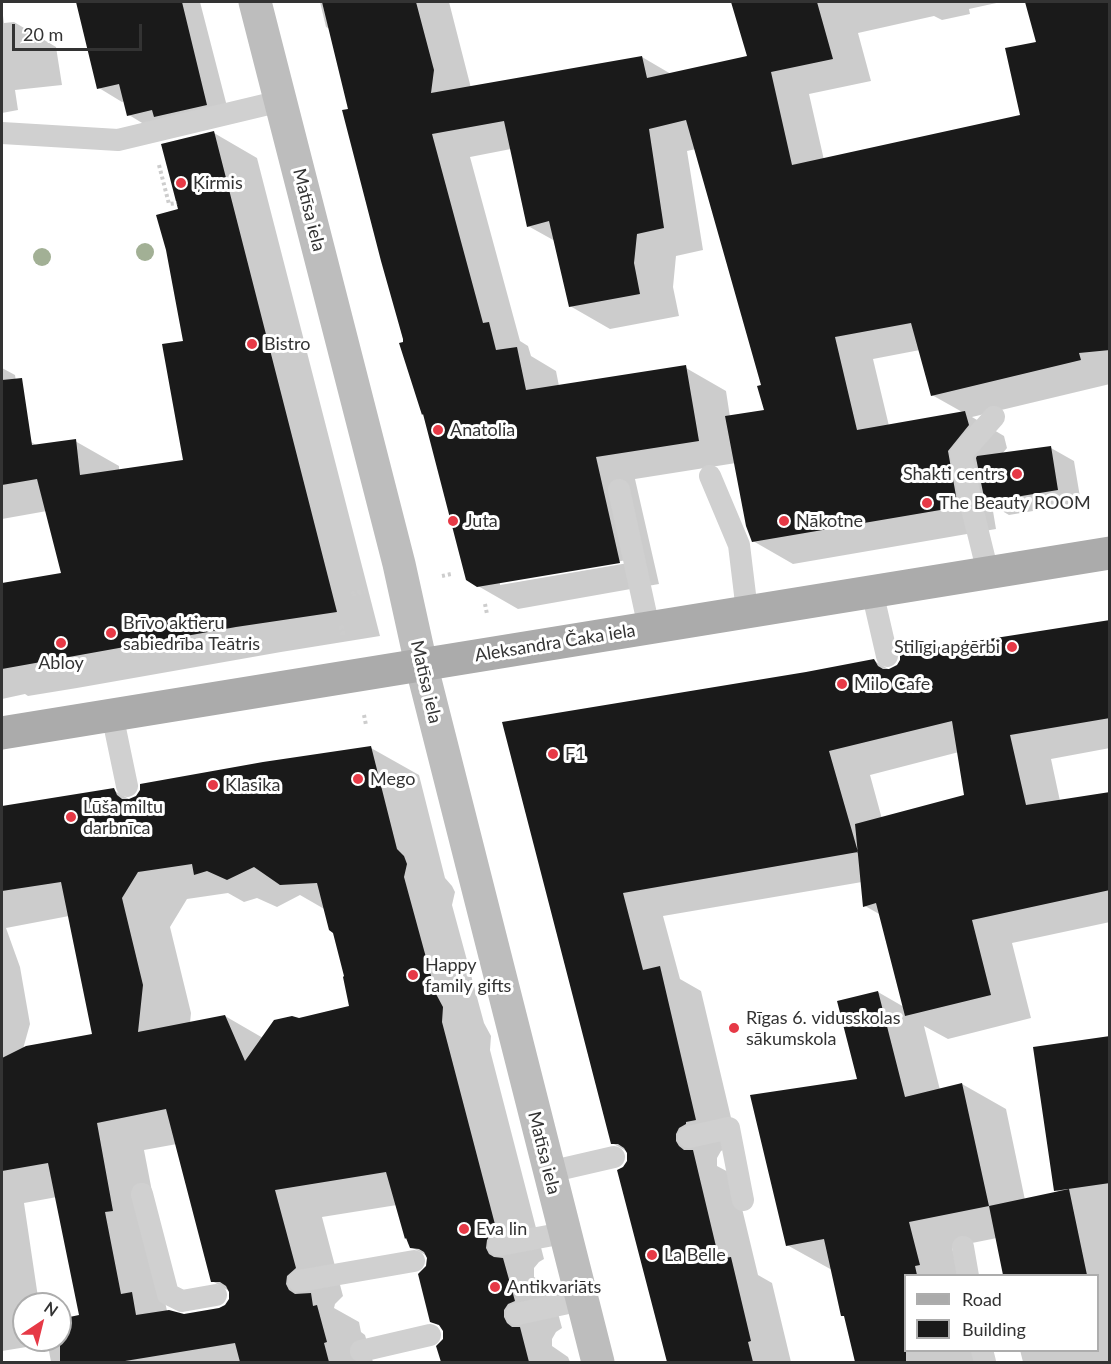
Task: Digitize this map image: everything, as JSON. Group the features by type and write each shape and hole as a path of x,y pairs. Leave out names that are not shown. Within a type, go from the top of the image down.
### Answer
{"main road":[{"name":"Aleksandra Čaka iela","path":"2,733 1110,553"}],"street":[{"name":"Matīsa iela","path":"255,2 399,564 421,664 598,1362"}],"lane":[{"path":"2,133 118,140 281,101"},
{"path":"988,573 961,454 994,417"},
{"path":"711,476 739,545 747,611"},
{"path":"619,490 649,628"},
{"path":"872,591 887,656"},
{"path":"112,714 127,786"},
{"path":"690,1137 729,1128 743,1200"},
{"path":"549,1172 614,1157"},
{"path":"142,1194 168,1294 182,1301 216,1295"},
{"path":"499,1245 564,1233"},
{"path":"963,1247 968,1274"},
{"path":"299,1281 414,1261"},
{"path":"517,1314 582,1300"},
{"path":"361,1352 430,1335"}],"path":[{"path":"158,165 169,204 177,203"},
{"path":"441,576 451,574"},
{"path":"351,594 366,591"},
{"path":"485,604 487,615"},
{"path":"341,626 343,636"},
{"path":"364,715 366,725"}],"building":[{"path":"76,2 182,2 207,105 154,117 152,110 127,116 119,84 97,89"},
{"path":"322,2 416,2 434,70 431,93 642,56 647,78 747,56 731,2 817,2 833,59 771,72 792,165 1020,115 1005,48 1036,42 1025,2 1110,2 1110,350 1079,353 1081,360 931,396 911,323 835,337 857,430 965,411 969,425 948,451 958,507 752,542 746,526 725,416 764,410 757,386 761,385 686,120 649,129 664,228 637,234 634,263 640,294 569,307 549,221 527,227 504,121 432,134 483,323 489,322 496,350 517,347 526,390 686,365 699,441 596,457 620,563 477,587 466,580 423,414 399,343 403,342 403,339 342,110 348,109"},
{"path":"214,131 337,612 236,627 2,669 2,583 61,573 37,479 2,485 2,380 22,378 32,445 76,439 80,475 183,460 162,344 183,341 166,250 156,215 178,209 161,144"},
{"name":"Shakti centrs","path":"1051,446 1058,490 985,502 977,456"},
{"path":"1110,620 1110,718 1010,735 1026,805 1110,792 1110,890 972,920 991,995 905,1016 876,903 863,907 858,852 623,893 643,970 660,966 696,1120 686,1122 679,1128 676,1141 684,1150 693,1150 719,1259 731,1257 751,1341 748,1342 753,1362 667,1362 617,1170 627,1161 627,1153 618,1144 611,1144 502,722 874,659 878,666 889,669 897,665 900,653","holes":["952,721 964,795 855,824 858,850 829,751"]},
{"path":"371,746 397,849 404,856 407,864 404,877 436,994 443,1007 442,1022 497,1232 491,1234 486,1248 494,1257 503,1258 515,1301 508,1304 504,1310 504,1317 512,1327 520,1327 529,1362 441,1362 436,1346 443,1339 443,1331 439,1325 430,1322 418,1274 426,1266 427,1258 419,1249 410,1248 405,1239 386,1172 275,1190 296,1268 287,1276 286,1284 295,1294 311,1293 313,1306 317,1305 327,1342 324,1343 329,1362 240,1362 235,1343 119,1362 60,1362 60,1352 72,1352 72,1316 79,1315 48,1163 2,1171 2,1058 26,1046 92,1034 61,882 2,891 2,806 114,788 122,799 129,799 136,796 140,790 140,784","holes":["192,864 194,875 207,871 227,880 254,867 280,885 317,883 329,930 333,933 349,1006 299,1018 292,1016 274,1020 245,1061 225,1015 138,1032 143,985 122,898 138,872","166,1109 211,1282 220,1282 229,1292 229,1299 219,1308 184,1314 169,1310 136,1315 132,1292 121,1294 105,1212 113,1211 97,1123"]},
{"path":"878,991 905,1097 962,1083 989,1206 909,1222 920,1265 915,1266 917,1274 904,1274 906,1362 855,1362 844,1316 841,1316 824,1239 786,1246 750,1095 857,1079 837,1001"},
{"path":"1110,1036 1110,1183 1054,1191 1033,1047"},
{"path":"1069,1189 1087,1274 1003,1274 989,1206"}],"place":[{"name":"Ķirmis","path":"181,183"},
{"name":"Bistro","path":"252,344"},
{"name":"Anatolia","path":"438,430"},
{"name":"Shakti centrs","path":"1017,474"},
{"name":"The Beauty ROOM","path":"927,503"},
{"name":"Juta","path":"453,521"},
{"name":"Nākotne","path":"784,521"},
{"name":"Brīvo aktieru sabiedrība Teātris","path":"111,633"},
{"name":"Abloy","path":"61,643"},
{"name":"Stilīgi apģērbi","path":"1012,647"},
{"name":"Milo Cafe","path":"842,684"},
{"name":"F1","path":"553,754"},
{"name":"Mego","path":"358,779"},
{"name":"Klasika","path":"213,785"},
{"name":"Lūša miltu darbnīca","path":"71,817"},
{"name":"Happy family gifts","path":"413,975"},
{"name":"Rīgas 6. vidusskolas sākumskola","path":"734,1028"},
{"name":"Eva lin","path":"464,1229"},
{"name":"La Belle","path":"652,1255"},
{"name":"Antikvariāts","path":"495,1287"}]}
